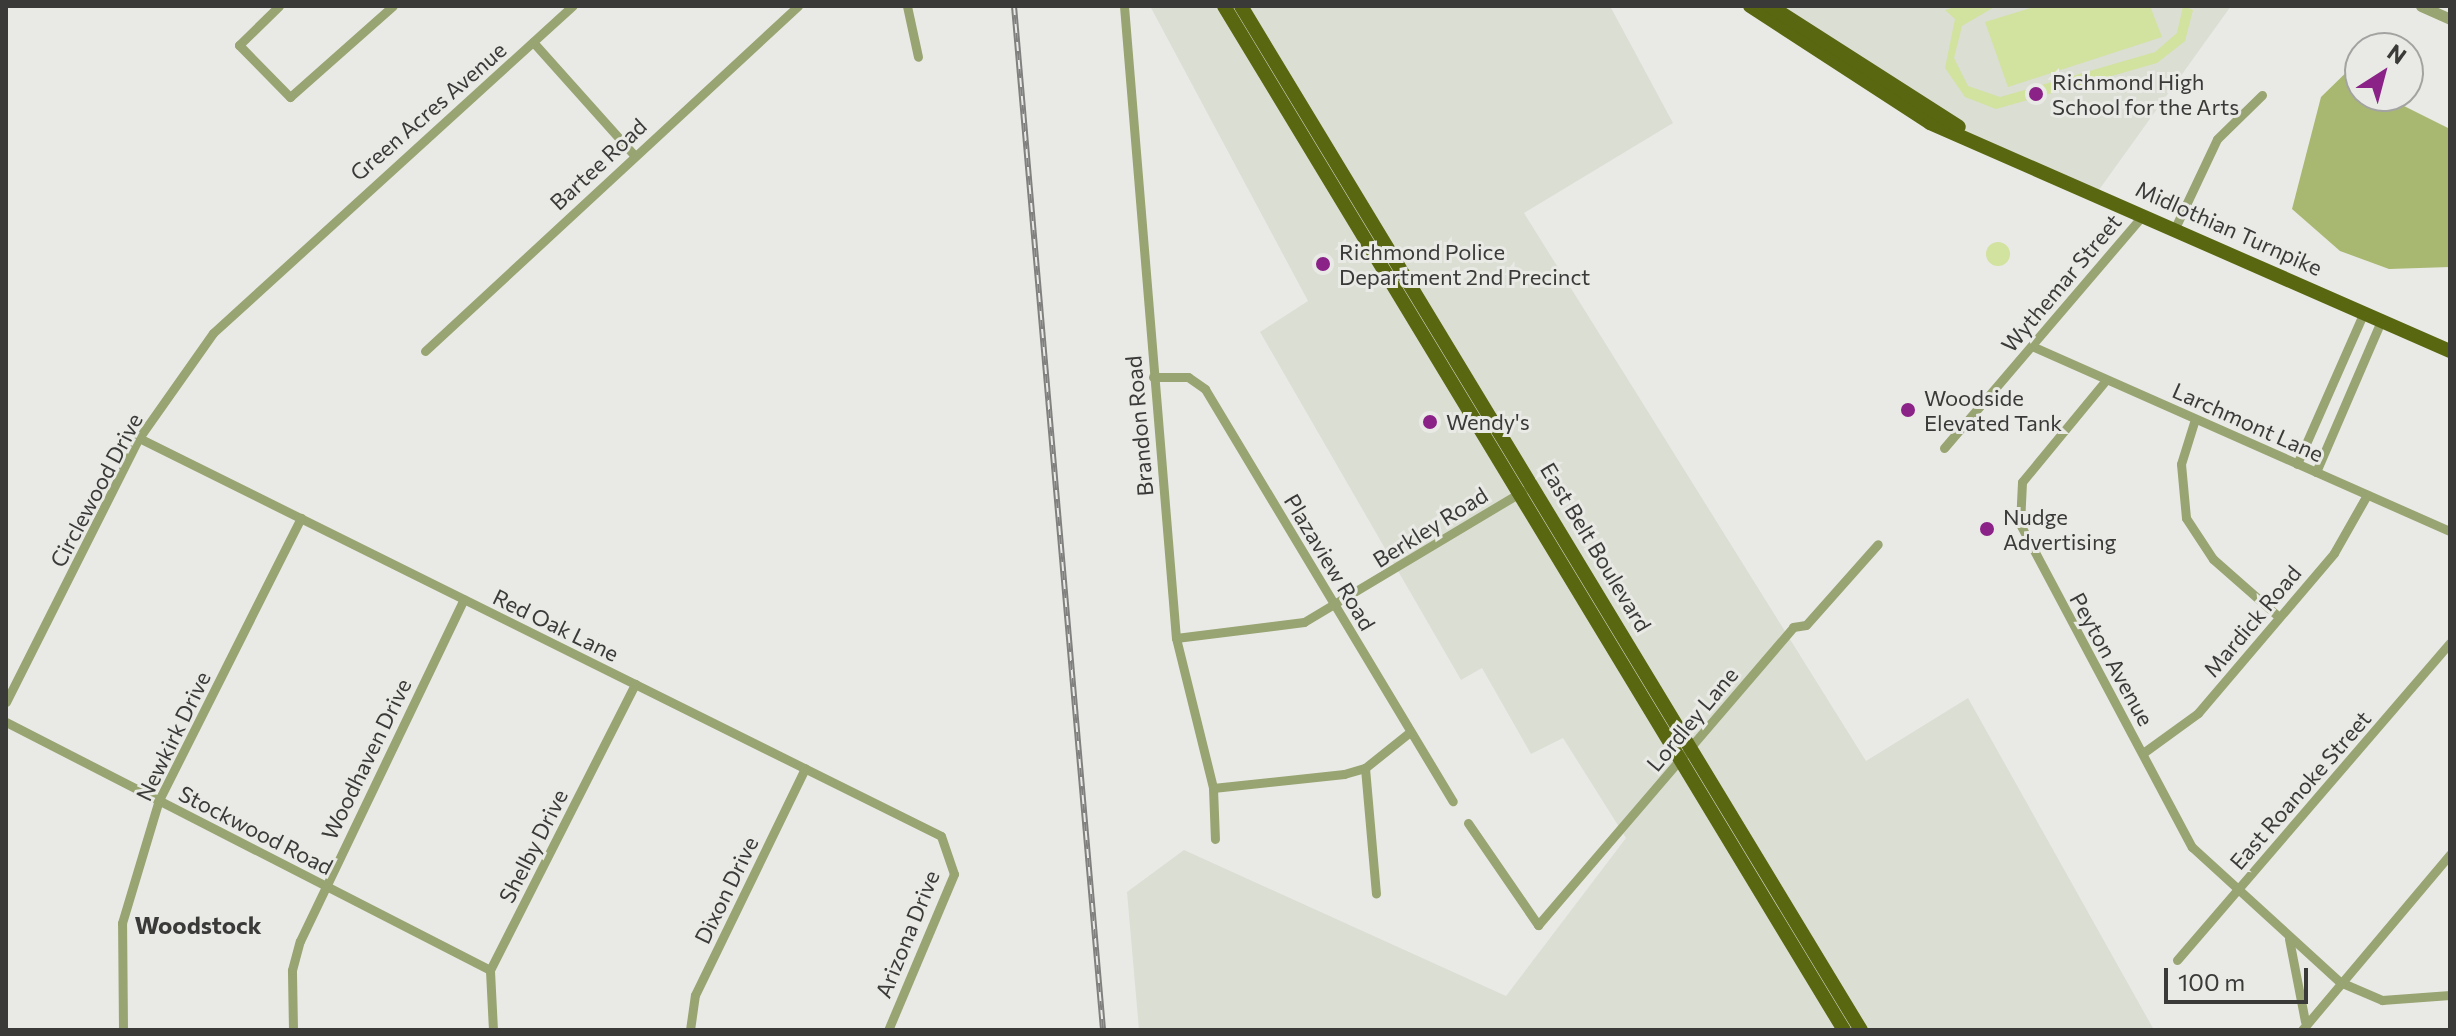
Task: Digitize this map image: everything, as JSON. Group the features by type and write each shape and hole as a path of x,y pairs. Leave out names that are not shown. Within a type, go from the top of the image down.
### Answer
{"main road":[{"name":"East Belt Boulevard","path":"1224,6 1526,489 1692,745 1861,1030"},
{"name":"East Belt Boulevard","path":"1241,6 1681,759 1844,1030"},
{"name":"Midlothian Turnpike","path":"1750,6 1915,114 2450,351"},
{"name":"Midlothian Turnpike","path":"1770,6 1990,147"}],"street":[{"path":"279,6 239,45 290,97 393,6"},
{"name":"Green Acres Avenue","path":"343,210 572,6"},
{"name":"Bartee Road","path":"425,351 798,6"},
{"path":"907,6 918,57"},
{"name":"Brandon Road","path":"1124,6 1176,638 1213,788 1215,839"},
{"path":"2421,6 2450,19"},
{"path":"533,42 634,155"},
{"path":"2175,228 2217,139 2262,95"},
{"name":"Circlewood Drive","path":"6,702 139,438 213,333 343,210"},
{"name":"Wythemar Street","path":"1944,448 2143,215"},
{"path":"2297,464 2364,312"},
{"path":"2316,472 2382,319"},
{"name":"Larchmont Lane","path":"2032,346 2450,531"},
{"name":"Plazaview Road","path":"1153,377 1188,377 1205,389 1453,801"},
{"name":"Peyton Avenue","path":"2106,380 2022,482 2017,507 2192,847 2235,894 2340,982 2382,1000 2450,995"},
{"path":"2195,419 2181,464 2186,518 2213,559 2279,617"},
{"name":"Red Oak Lane","path":"139,438 941,836 951,851"},
{"name":"Berkley Road","path":"1176,638 1293,626 1335,607 1526,489"},
{"name":"Mardick Road","path":"2143,753 2188,723 2334,553 2367,495"},
{"name":"Newkirk Drive","path":"123,1030 122,923 159,800 301,518"},
{"name":"Lordley Lane","path":"1468,823 1538,925 1692,745 1878,544"},
{"name":"Woodhaven Drive","path":"293,1030 292,970 325,885 464,599"},
{"name":"East Roanoke Street","path":"2177,960 2450,643"},
{"name":"Shelby Drive","path":"493,1030 490,970 635,684"},
{"name":"Stockwood Road","path":"6,722 490,970"},
{"path":"1213,788 1365,768 1410,732"},
{"name":"Dixon Drive","path":"690,1030 695,995 805,768"},
{"path":"1365,768 1376,894"},
{"name":"Arizona Drive","path":"888,1030 954,874 951,851"},
{"path":"2303,1026 2450,854"},
{"path":"2289,939 2303,1026"}],"shaded area":[{"path":"1150,6 1610,6 1673,123 1524,213 1866,761 1968,698 2154,1030 1139,1030 1127,892 1184,850 1506,996 1626,838 1563,738 1531,754 1482,668 1461,680 1260,332 1308,301"},
{"name":"Richmond High School for the Arts","path":"1770,6 2231,6 2096,194 1989,147"}],"green space":[{"path":"1958,6 1996,6 1962,26 1954,58 1968,86 2000,97 2155,52 2177,33 2183,6 2193,10 2185,41 2157,63 1996,109 1965,97 1945,68 1955,19 1945,10"},
{"path":"2037,6 2150,6 2162,37 2008,87 1985,22"},
{"path":"2344,75 2344,112 2416,112 2450,129 2450,267 2389,269 2340,251 2292,209 2321,97"},
{"path":"1998,242 2007,245 2010,254 2007,263 1998,266 1989,263 1986,254 1989,245"}],"railway":[{"path":"1014,6 1103,1030"}],"place":[{"name":"Richmond High School for the Arts","path":"2036,94"},
{"name":"Richmond Police Department 2nd Precinct","path":"1323,264"},
{"name":"Woodside Elevated Tank","path":"1908,410"},
{"name":"Wendy's","path":"1430,422"},
{"name":"Nudge Advertising","path":"1987,529"}],"district":[{"name":"Woodstock","path":"198,925"}]}
